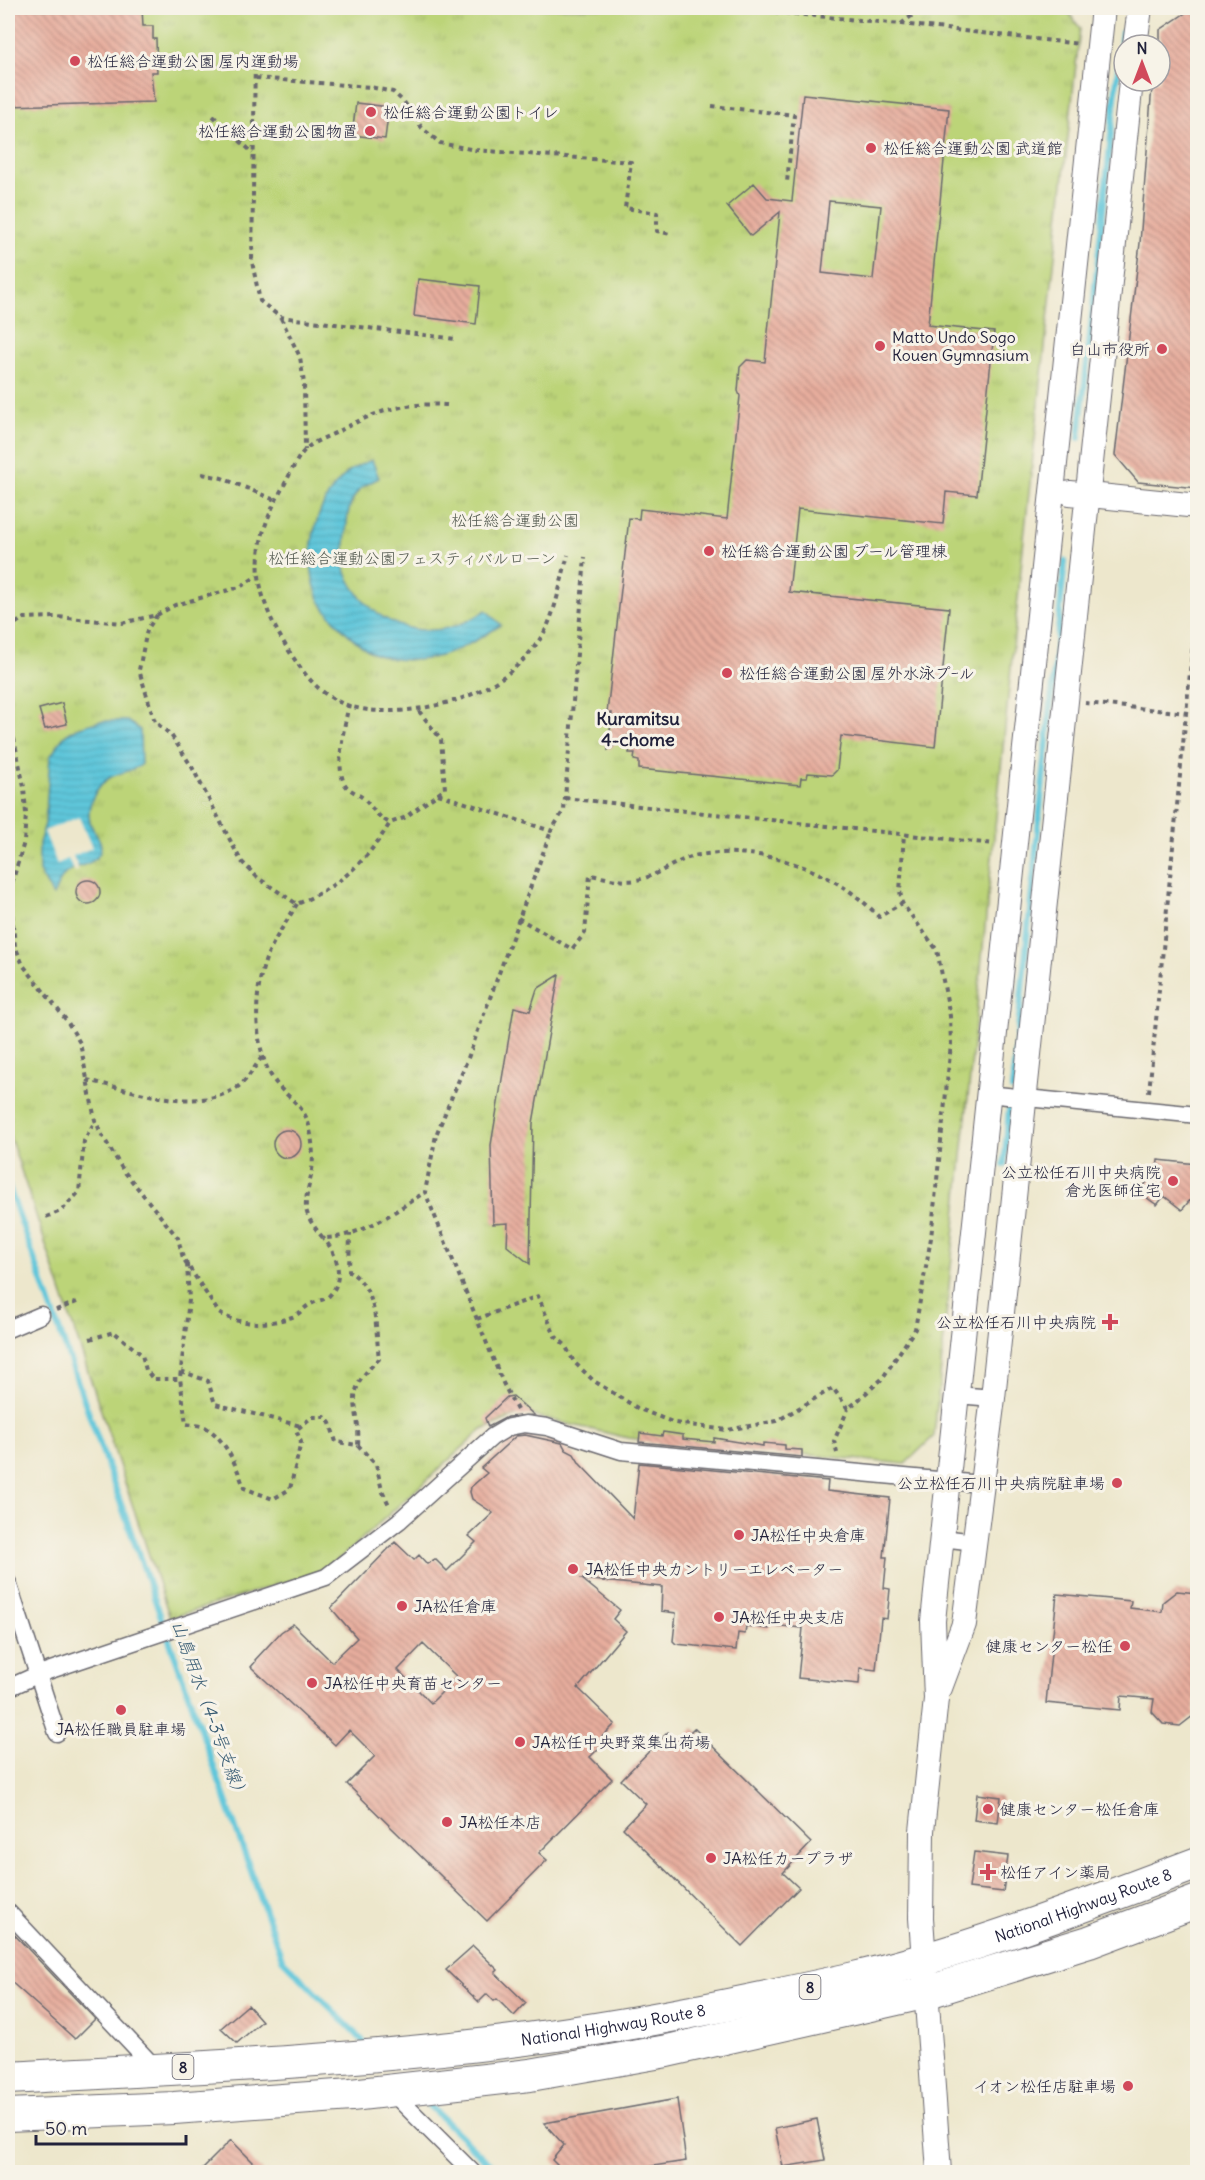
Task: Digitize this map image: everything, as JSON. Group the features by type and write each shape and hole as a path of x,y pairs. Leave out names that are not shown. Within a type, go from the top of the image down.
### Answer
{"highway":[{"name":"National Highway Route 8","path":"8,2078 358,2056 520,2040 639,2020 851,1978 925,1959 1010,1932 1197,1863"},
{"name":"National Highway Route 8","path":"8,2115 174,2108 390,2090 530,2074 668,2051 928,1992 1089,1942 1197,1900"}],"street":[{"path":"939,2172 921,1918 922,1831 936,1699 933,1621 1103,8"},
{"path":"1137,33 1140,8"},
{"path":"936,1699 964,1624 993,1398 1130,93"},
{"path":"1052,491 1197,506"},
{"path":"987,1094 1197,1115"},
{"path":"8,1329 41,1315"},
{"path":"957,1395 993,1398"},
{"path":"8,1688 39,1674 326,1577 399,1521 492,1437 508,1427 525,1424 547,1427 621,1451 981,1484"},
{"path":"942,1538 975,1542"},
{"path":"8,1584 57,1733"},
{"path":"8,1912 156,2069"},
{"path":"390,2090 472,2172"}],"path":[{"path":"731,8 901,24 1081,45"},
{"path":"901,24 922,8"},
{"path":"255,57 252,262 260,301 280,317 301,365 304,383 305,450 268,514 258,550 257,576 263,600 276,630 301,669 313,683 333,699 382,712 418,710 449,703 490,686 517,666 547,627 568,555"},
{"path":"256,78 370,87 393,92 404,102 422,128 440,143 475,150 631,162 625,208 657,213 657,231 670,234"},
{"path":"712,106 794,115 787,182"},
{"path":"213,116 254,154"},
{"path":"280,317 456,339"},
{"path":"305,450 378,411 403,406 447,405"},
{"path":"202,474 222,477 276,500"},
{"path":"525,1424 503,1383 425,1192 436,1136 468,1058 551,831 564,810 585,557"},
{"path":"8,628 24,618 57,617 122,623 157,615 175,605 240,586 257,576"},
{"path":"1147,1110 1197,591"},
{"path":"157,615 147,630 139,670 155,722 171,735 192,766 241,861 258,878 297,904"},
{"path":"1065,701 1197,714"},
{"path":"349,704 343,749 338,764 346,786 365,800 379,818 390,823"},
{"path":"8,726 24,787 26,814 24,842 9,890 15,946 23,965 67,1021 80,1043 95,1120 123,1170 178,1238 187,1263 219,1313 228,1319 243,1323 292,1317 311,1304 328,1297 337,1281 338,1262 331,1246 310,1222 305,1208 305,1193 312,1175 313,1160 310,1129 301,1106 276,1084 262,1057 256,998 264,963 297,904 323,893 344,878 372,852 390,823 404,818 445,789 441,739 418,710"},
{"path":"438,794 551,831"},
{"path":"565,798 1014,846"},
{"path":"840,1472 834,1441 848,1409 882,1379 915,1329 931,1238 947,1085 950,1016 937,950 902,903 900,891 904,834"},
{"path":"518,918 572,948 585,933 590,875 635,880 699,855 762,857 807,867 866,902 879,917 902,903"},
{"path":"87,1080 160,1097 205,1100 225,1094 241,1084 262,1057"},
{"path":"46,1217 61,1211 79,1192 84,1141 95,1120"},
{"path":"323,1238 339,1238 350,1234 425,1192"},
{"path":"350,1234 349,1271 365,1285 374,1305 378,1359 360,1379 353,1394 359,1422 358,1445"},
{"path":"187,1263 189,1300 180,1371 186,1424 204,1426 218,1438 236,1463 244,1488 273,1499 290,1489 302,1442 296,1431 312,1417 325,1417 330,1422 336,1442 358,1445 376,1465 382,1490 399,1521"},
{"path":"477,1319 538,1296 555,1336 565,1345 574,1362 594,1381 639,1409 675,1422 727,1430 777,1421 833,1388 848,1409"},
{"path":"63,1308 77,1302"},
{"path":"90,1339 114,1332 142,1354 146,1370 153,1379 180,1378"},
{"path":"180,1371 208,1381 215,1404 230,1410 266,1415 301,1426"}],"green space":[{"name":"松任総合運動公園","path":"8,8 1065,8 1080,28 1024,538 934,1436 905,1464 628,1438 522,1413 482,1430 343,1556 318,1572 170,1618 8,1131"}],"water":[{"path":"372,460 379,478 363,486 355,495 350,505 347,522 345,566 347,575 359,594 373,610 389,621 408,628 427,630 447,628 486,610 501,625 455,651 426,659 400,660 387,658 368,650 342,628 327,611 321,603 313,580 311,563 315,528 328,496 339,482 351,470"},
{"path":"100,721 127,721 140,730 141,765 111,777 96,791 90,804 89,818 100,842 101,850 92,861 64,875 53,896 39,871 39,843 45,824 50,757 64,736 77,728"}],"pier":[{"path":"79,817 92,848 73,856 79,870 75,872 68,859 57,864 44,831"}],"building":[{"name":"松任総合運動公園 屋内運動場","path":"8,8 142,8 143,26 153,26 153,39 156,39 157,72 151,72 154,102 8,106"},
{"name":"白山市役所","path":"1193,8 1197,8 1197,488 1138,482 1115,455 1140,243 1152,93 1172,93 1172,33 1160,33 1160,30"},
{"path":"803,94 949,109 928,325 994,332 977,495 946,492 943,524 798,509 789,592 949,608 935,747 841,736 837,770 832,775 808,773 807,778 801,778 800,785 639,769 639,761 634,760 635,753 629,753 631,733 608,750 612,713 607,713 629,518 639,519 640,509 727,519 740,396 738,391 740,367 747,360 765,362 780,212 751,236 727,206 754,183 767,198 792,201","holes":["829,201 881,206 873,279 822,273"]},
{"path":"356,103 389,107 385,139 352,135"},
{"path":"418,279 480,286 476,324 414,316"},
{"path":"62,703 67,724 45,729 39,709"},
{"path":"88,880 93,881 99,887 99,897 93,903 88,904 83,903 77,897 76,892 77,887 83,881"},
{"path":"559,975 533,1123 530,1264 507,1246 508,1223 493,1224 491,1145 514,1007 530,1011 537,989"},
{"path":"287,1130 297,1134 301,1144 297,1154 287,1158 277,1154 273,1144 277,1134"},
{"name":"公立松任石川中央病院 倉光医師住宅","path":"1158,1160 1197,1164 1197,1206 1190,1200 1182,1210 1164,1196 1157,1205 1139,1192 1157,1169"},
{"path":"513,1396 534,1415 507,1417 488,1427 485,1418 507,1397"},
{"path":"663,1432 683,1435 683,1439 714,1442 714,1438 763,1446 763,1443 785,1445 785,1449 802,1450 802,1457 639,1442 640,1433 662,1436"},
{"path":"525,1435 562,1443 566,1450 574,1454 580,1464 633,1519 639,1463 828,1481 827,1491 890,1498 884,1557 887,1557 884,1588 890,1589 887,1619 881,1618 876,1670 860,1668 859,1684 798,1678 803,1628 770,1625 769,1629 746,1626 745,1634 738,1633 736,1650 676,1644 673,1641 676,1613 661,1611 662,1587 582,1579 620,1610 613,1619 626,1631 578,1688 615,1724 601,1738 605,1742 590,1757 612,1779 539,1853 547,1860 487,1921 347,1784 375,1756 349,1730 335,1745 251,1667 281,1632 293,1624 332,1662 357,1638 331,1608 395,1542 414,1560 419,1555 427,1564 435,1559 447,1571 476,1542 469,1536 493,1513 472,1499 471,1487 487,1473 481,1468 516,1436","holes":["423,1644 457,1677 431,1703 398,1670"]},
{"name":"健康センター松任","path":"1177,1591 1197,1593 1197,1681 1194,1715 1180,1726 1163,1724 1152,1712 1154,1699 1121,1696 1120,1710 1046,1703 1057,1594 1131,1601 1130,1608 1162,1612 1163,1602"},
{"path":"694,1728 811,1843 783,1873 799,1888 742,1946 623,1828 646,1804 621,1780 668,1732 679,1743"},
{"name":"健康センター松任倉庫","path":"977,1794 1001,1797 998,1823 974,1820"},
{"name":"松任アイン薬局","path":"974,1852 1008,1856 1003,1892 969,1888"},
{"path":"8,1928 95,2019 75,2039 8,1979"},
{"path":"473,1946 498,1970 495,1973 526,2003 514,2016 497,1999 494,2001 487,1994 479,2002 446,1970"},
{"path":"248,2005 262,2021 237,2043 221,2028"},
{"path":"677,2099 686,2161 646,2167 647,2172 564,2172 552,2160 564,2145 544,2123"},
{"path":"817,2119 825,2160 783,2167 775,2128"},
{"path":"231,2140 263,2172 199,2172"}],"waterway":[{"path":"1079,438 1122,32"},
{"path":"1012,1089 1065,561"},
{"path":"1004,1165 1009,1110"},
{"name":"山島用水（4-3号支線）","path":"8,1185 282,1959 367,2045"},
{"name":"山島用水（4-3号支線）","path":"421,2098 498,2172"}],"place":[{"name":"松任総合運動公園 屋内運動場","path":"75,61"},
{"name":"松任総合運動公園トイレ","path":"371,112"},
{"name":"松任総合運動公園物置","path":"370,131"},
{"name":"松任総合運動公園 武道館","path":"871,148"},
{"name":"Matto Undo Sogo Kouen Gymnasium","path":"880,346"},
{"name":"白山市役所","path":"1162,349"},
{"name":"松任総合運動公園 プール管理棟","path":"709,551"},
{"name":"松任総合運動公園 屋外水泳プｰル","path":"727,673"},
{"name":"公立松任石川中央病院 倉光医師住宅","path":"1173,1181"},
{"name":"公立松任石川中央病院","path":"1110,1322"},
{"name":"公立松任石川中央病院駐車場","path":"1117,1483"},
{"name":"JA松任中央倉庫","path":"739,1535"},
{"name":"JA松任中央カントリーエレベーター","path":"573,1569"},
{"name":"JA松任倉庫","path":"402,1606"},
{"name":"JA松任中央支店","path":"719,1617"},
{"name":"健康センター松任","path":"1125,1646"},
{"name":"JA松任中央育苗センター","path":"312,1683"},
{"name":"JA松任職員駐車場","path":"121,1710"},
{"name":"JA松任中央野菜集出荷場","path":"520,1742"},
{"name":"健康センター松任倉庫","path":"988,1809"},
{"name":"JA松任本店","path":"447,1822"},
{"name":"JA松任カープラザ","path":"711,1858"},
{"name":"松任アイン薬局","path":"988,1872"},
{"name":"イオン松任店駐車場","path":"1128,2086"}],"district":[{"name":"Kuramitsu 4-chome","path":"638,728"}],"park label":[{"name":"松任総合運動公園フェスティバルローン","path":"412,558"}]}
